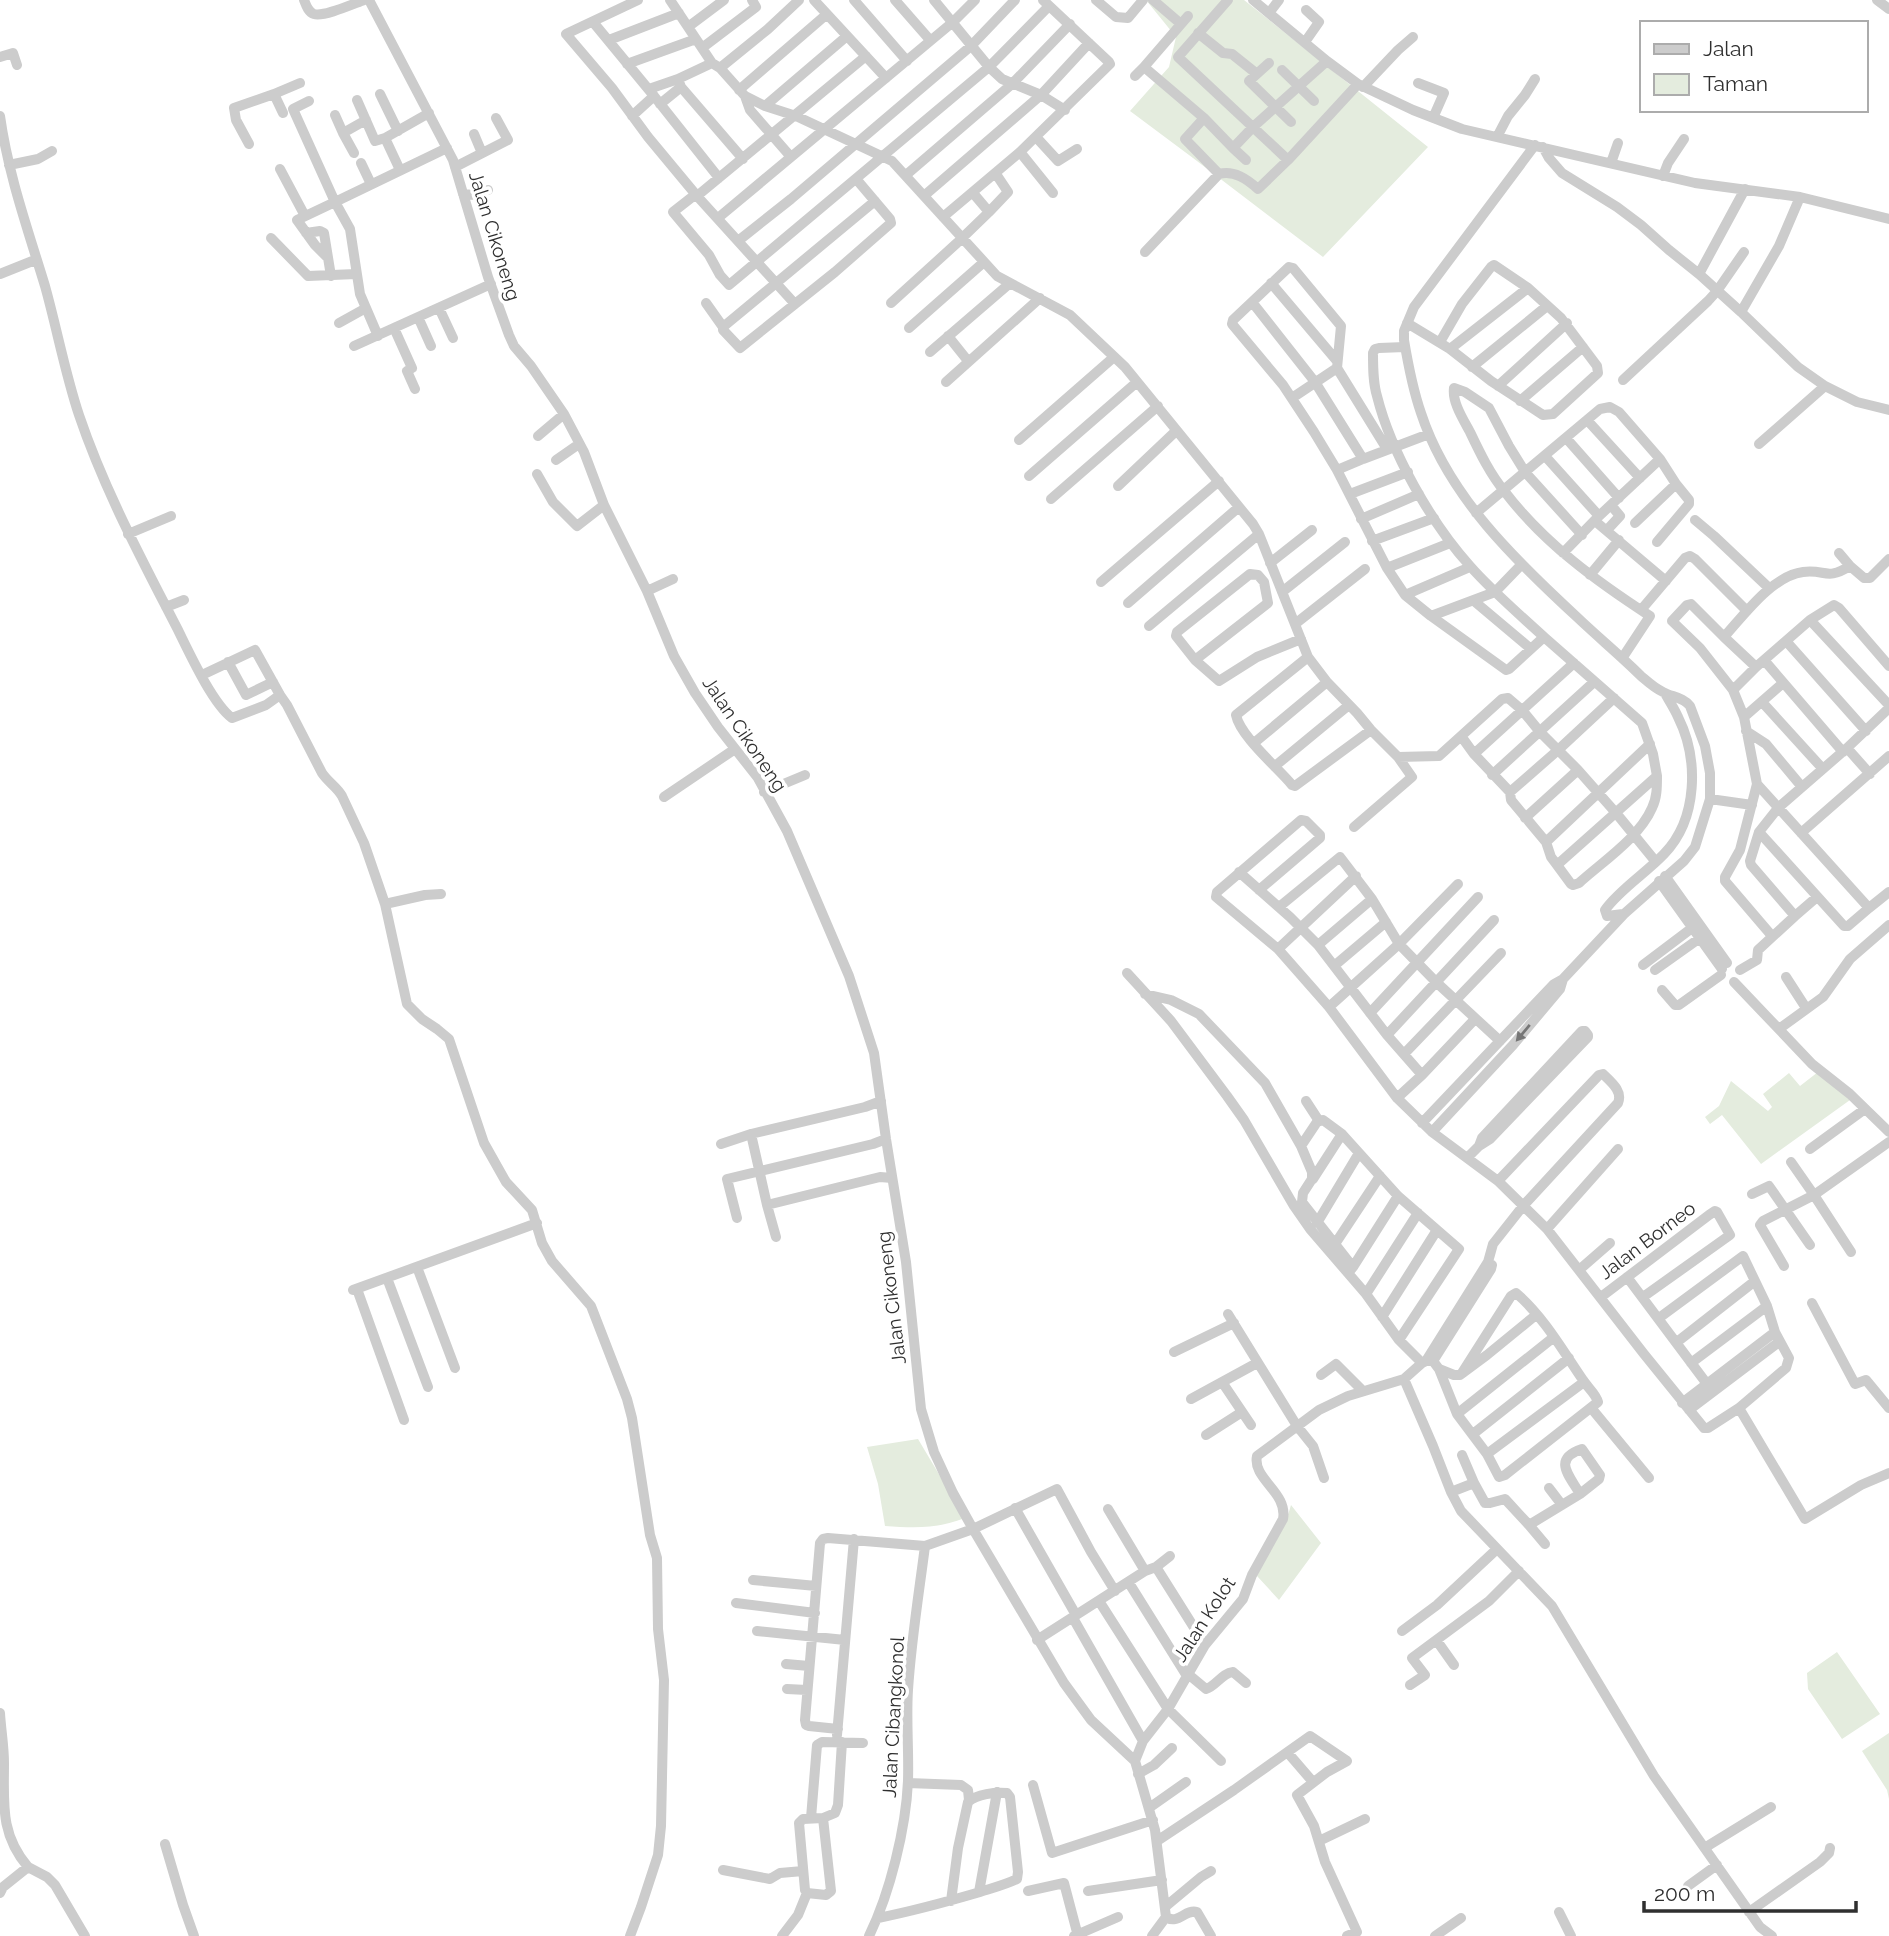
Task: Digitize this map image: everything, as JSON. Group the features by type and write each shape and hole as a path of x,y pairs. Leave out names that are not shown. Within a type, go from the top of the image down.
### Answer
{"street":[{"path":"304,0 310,12 315,15 366,0"},
{"name":"Jalan Cikoneng","path":"366,0 447,148 514,346 564,414 584,452 604,505 647,591 674,656 701,701 758,778 787,831 849,976 874,1053 906,1262 921,1409 934,1452 973,1529 1078,1704 1091,1720 1135,1761"},
{"path":"638,0 566,34 696,195 795,304"},
{"path":"688,27 724,0"},
{"path":"702,48 756,8 752,0"},
{"path":"632,116 654,96 716,66 768,29 800,0"},
{"path":"814,0 886,78"},
{"path":"854,0 907,61"},
{"path":"895,0 930,40"},
{"path":"934,0 1002,79 1065,110"},
{"path":"718,218 953,22 975,0"},
{"path":"738,241 971,46 1015,0"},
{"path":"1096,0 1116,17 1128,18 1137,2"},
{"path":"1153,0 1196,35 1223,53 1232,54 1257,74"},
{"path":"1228,0 1178,57 1287,160"},
{"path":"1253,0 1327,61 1361,85 1462,130 1663,176 1800,197 1889,219"},
{"path":"1269,13 1279,0"},
{"path":"1877,0 1889,9"},
{"path":"673,1 702,48 742,93 765,107 796,116 892,161 998,276 1070,315 1125,366 1158,406 1175,431 1219,481 1259,534 1308,657 1327,682 1398,757 1412,777 1354,827"},
{"path":"866,56 743,159 673,212 709,255 720,275 731,284 989,67 1047,2 1110,64 996,174 943,217"},
{"path":"1305,42 1319,22 1306,10"},
{"path":"609,40 679,13"},
{"path":"742,93 827,14"},
{"path":"593,22 719,178"},
{"path":"1135,76 1183,22"},
{"path":"906,175 1012,84 1070,24"},
{"path":"765,107 847,36"},
{"path":"1144,252 1219,174 1227,172 1238,175 1258,189 1361,85 1413,37"},
{"path":"627,64 696,39"},
{"path":"925,195 1041,96 1089,43"},
{"path":"0,57 13,53 17,65"},
{"path":"1233,148 1327,61"},
{"path":"1269,63 1249,81 1290,122"},
{"path":"1144,67 1204,118 1246,160"},
{"path":"1282,70 1314,101"},
{"path":"1496,137 1535,79"},
{"path":"250,144 236,120 234,108 300,83"},
{"path":"654,96 680,83"},
{"path":"680,83 743,159"},
{"path":"1418,83 1444,93 1433,118"},
{"path":"742,93 750,110 791,157"},
{"path":"274,94 279,114 309,101"},
{"path":"380,94 398,131"},
{"path":"357,100 375,141 429,113"},
{"path":"293,109 350,229 360,294 378,336"},
{"path":"335,115 354,153"},
{"path":"0,116 9,165 53,315 78,414 128,534 219,706 232,718 266,705 280,695"},
{"path":"455,167 508,140 496,118"},
{"path":"1204,118 1185,139 1219,174"},
{"path":"343,133 366,120"},
{"path":"474,134 482,153"},
{"path":"1036,137 1058,161 1077,149"},
{"path":"385,138 400,170"},
{"path":"1663,176 1684,139"},
{"path":"1611,163 1618,144"},
{"path":"1539,146 1562,173 1617,207 1699,274 1798,367 1825,386 1857,402 1889,410"},
{"path":"1422,1123 1624,914 1684,861 1695,847 1710,799 1708,762 1698,721 1686,701 1651,685 1522,564 1476,513 1448,469 1421,414 1404,335 1414,307 1435,276 1539,146"},
{"path":"331,276 324,233 306,233 297,220 447,148"},
{"path":"9,165 38,159 52,151"},
{"path":"1020,152 1053,193"},
{"path":"361,163 371,184"},
{"path":"281,169 305,216"},
{"path":"891,303 1008,192 996,174"},
{"path":"706,303 736,346 742,347 795,304 891,224 890,219 857,180"},
{"path":"1699,274 1745,189"},
{"path":"463,194 474,196 488,190"},
{"path":"973,193 989,212"},
{"path":"1741,312 1779,246 1800,197"},
{"path":"723,327 875,201"},
{"path":"271,238 308,276 356,274"},
{"path":"1623,380 1717,291 1744,252"},
{"path":"0,274 35,260"},
{"path":"909,328 984,262"},
{"path":"1407,323 1440,342 1498,386 1543,415 1553,414 1598,373 1597,366 1567,323 1528,288 1497,266 1491,267 1462,304 1440,342"},
{"path":"1292,398 1337,365 1342,327 1292,267 1271,283 1233,320 1233,326 1292,398 1338,470 1372,541 1405,595 1506,670 1544,637"},
{"path":"1271,283 1337,365 1408,472 1450,543 1470,567 1544,637 1642,723 1657,776 1653,808 1635,834 1573,885 1551,857 1546,842 1511,800 1510,792 1492,775 1461,736"},
{"path":"354,346 491,284"},
{"path":"930,352 1009,284"},
{"path":"1450,349 1528,288"},
{"path":"946,382 1040,298"},
{"path":"1252,302 1315,382 1363,458"},
{"path":"1472,367 1547,306"},
{"path":"339,323 366,308"},
{"path":"439,308 453,338"},
{"path":"418,317 431,346"},
{"path":"1498,386 1567,323"},
{"path":"394,328 412,368 407,371 415,389"},
{"path":"948,336 968,361"},
{"path":"1392,448 1378,399 1373,353 1379,348 1405,347"},
{"path":"1520,401 1584,347"},
{"path":"1019,440 1114,357"},
{"path":"1029,476 1137,382"},
{"path":"1759,444 1825,386"},
{"path":"1582,535 1525,472 1489,408 1454,388 1459,411 1488,467 1504,491 1563,553 1650,616 1623,657"},
{"path":"1051,499 1158,406"},
{"path":"1476,513 1603,408 1615,409 1660,459 1689,500 1689,504 1657,542"},
{"path":"538,436 564,414"},
{"path":"1587,421 1640,478"},
{"path":"1118,486 1175,431"},
{"path":"1338,470 1429,434"},
{"path":"1566,438 1615,501 1620,516 1607,530"},
{"path":"556,460 579,444"},
{"path":"1545,456 1607,530 1666,581"},
{"path":"1563,553 1660,459"},
{"path":"1350,494 1408,472"},
{"path":"537,474 553,502 577,526 604,505"},
{"path":"1101,582 1219,481"},
{"path":"1635,523 1676,484"},
{"path":"1361,519 1419,494"},
{"path":"1128,603 1239,507"},
{"path":"128,534 171,516"},
{"path":"1372,541 1434,518"},
{"path":"1695,520 1769,588"},
{"path":"1270,563 1312,530"},
{"path":"1149,626 1259,534"},
{"path":"1590,575 1619,540"},
{"path":"1282,592 1345,542"},
{"path":"1387,568 1450,543"},
{"path":"1839,553 1864,578 1870,578 1889,559"},
{"path":"1641,610 1685,558 1690,556 1747,611"},
{"path":"1431,616 1496,592 1522,564"},
{"path":"1724,637 1769,588 1802,572 1832,575 1839,574 1850,566"},
{"path":"1405,595 1470,567"},
{"path":"1295,624 1365,569"},
{"path":"1195,660 1268,603 1264,582 1258,575 1250,574 1177,632 1176,636 1195,660 1219,681 1257,657 1301,639"},
{"path":"647,591 673,579"},
{"path":"166,607 184,600"},
{"path":"1474,601 1531,649"},
{"path":"1772,936 1725,881 1740,850 1757,784 1744,717 1733,690 1700,648 1672,621 1691,604 1724,637 1783,683 1870,774"},
{"path":"1733,690 1810,620 1831,606 1837,607 1889,666"},
{"path":"1795,916 1751,865 1759,832 1779,808 1866,731 1889,707 1810,620"},
{"path":"1786,641 1866,731"},
{"path":"202,675 255,650 322,773 327,781 339,790 364,843 385,904 407,1004 449,1040 484,1143 506,1182 532,1210 542,1243 552,1261 591,1306 627,1399 650,1535 657,1558 658,1629 664,1681 661,1826 656,1863 630,1936"},
{"path":"1308,657 1236,715 1241,727 1254,743 1292,785 1298,785 1371,730"},
{"path":"228,662 246,695 273,682"},
{"path":"1474,754 1574,663"},
{"path":"1254,743 1327,682"},
{"path":"1492,775 1594,682"},
{"path":"1744,717 1783,683"},
{"path":"1624,914 1607,916 1605,911 1677,838 1690,801 1691,759 1681,724 1665,693"},
{"path":"1398,757 1439,756 1505,698 1511,700 1578,770 1656,862"},
{"path":"1510,792 1614,698"},
{"path":"1762,702 1822,768"},
{"path":"1275,766 1349,705"},
{"path":"1746,731 1766,744 1802,787"},
{"path":"1546,842 1650,744"},
{"path":"664,797 735,749"},
{"path":"1801,833 1889,756"},
{"path":"1525,818 1578,770"},
{"path":"764,792 805,775"},
{"path":"1557,865 1657,776"},
{"path":"1757,784 1869,908"},
{"path":"1710,799 1752,805"},
{"path":"1259,890 1320,838 1306,821 1301,820 1239,872 1217,892 1216,897 1278,949 1329,1007 1397,1098 1432,1132 1498,1181 1547,1229 1703,1427 1706,1428 1739,1408 1786,1368 1789,1358 1777,1337 1767,1306 1743,1256 1659,1318"},
{"path":"1759,832 1846,927 1889,892"},
{"path":"1279,907 1339,857 1372,899 1399,944 1500,1041"},
{"path":"1239,872 1318,945 1387,1035 1422,1075"},
{"path":"1278,949 1356,876"},
{"path":"1662,879 1692,928 1723,969"},
{"path":"1662,879 1723,969 1728,982 1734,982 1739,977 1740,970 1736,965 1723,969 1679,1005 1675,1005 1662,990"},
{"path":"1329,1007 1399,944 1458,884"},
{"path":"385,904 441,894"},
{"path":"1370,1013 1478,897"},
{"path":"1740,970 1757,960 1758,950 1817,897"},
{"path":"1318,945 1372,899"},
{"path":"1387,1035 1494,920"},
{"path":"1334,966 1386,922"},
{"path":"1779,1029 1827,994 1850,959 1889,925"},
{"path":"1643,965 1692,928"},
{"path":"1655,970 1700,938"},
{"path":"1404,1054 1501,953"},
{"path":"1127,973 1171,1021 1244,1120 1298,1212 1351,1270"},
{"path":"1786,977 1806,1008"},
{"path":"1432,1132 1513,1045 1560,989 1563,979"},
{"path":"1734,982 1812,1065 1850,1094 1889,1132"},
{"path":"1145,994 1171,1000 1207,1021 1265,1083 1301,1146 1310,1165 1312,1179"},
{"path":"1397,1098 1475,1019"},
{"path":"1467,1158 1490,1139 1588,1037 1585,1031 1582,1031 1482,1138 1479,1146"},
{"path":"1498,1181 1600,1075 1603,1074 1619,1092 1618,1103 1523,1206 1493,1244 1488,1262 1430,1362 1404,1379 1461,1511 1552,1606 1654,1776 1760,1927 1772,1936"},
{"path":"720,1144 881,1101"},
{"path":"1306,1101 1319,1121"},
{"path":"1810,1149 1865,1109"},
{"path":"1301,1146 1319,1121"},
{"path":"1319,1121 1326,1121 1342,1134 1398,1196 1459,1249 1399,1340"},
{"path":"751,1134 776,1237"},
{"path":"1342,1134 1303,1193 1302,1202 1335,1244 1399,1340 1430,1362 1454,1376 1460,1376 1536,1315"},
{"path":"737,1218 727,1179 886,1139"},
{"path":"1784,1266 1760,1225 1763,1221 1814,1195 1889,1142"},
{"path":"1547,1229 1618,1149"},
{"path":"1317,1223 1360,1153"},
{"path":"1791,1161 1851,1252"},
{"path":"1335,1244 1380,1176"},
{"path":"767,1205 880,1177 892,1178"},
{"path":"1752,1194 1769,1186 1810,1245"},
{"path":"1351,1270 1398,1196"},
{"name":"Jalan Borneo","path":"1601,1297 1715,1211 1730,1235 1643,1297"},
{"path":"1366,1294 1418,1213"},
{"path":"404,1420 355,1290 537,1223"},
{"path":"1382,1317 1437,1230"},
{"path":"1579,1270 1610,1243"},
{"path":"417,1267 455,1368"},
{"path":"1628,1277 1707,1384"},
{"path":"387,1278 428,1387"},
{"path":"1676,1342 1755,1281"},
{"path":"1430,1362 1457,1414 1488,1454 1496,1475 1502,1476 1592,1409 1599,1400 1554,1337 1518,1294 1512,1294 1462,1373"},
{"path":"1812,1303 1855,1384 1866,1380 1889,1408"},
{"path":"1691,1363 1767,1306"},
{"path":"1174,1352 1231,1319 1312,1446 1324,1478"},
{"path":"1457,1414 1554,1337"},
{"path":"1686,1407 1777,1337"},
{"path":"1686,1407 1707,1384 1777,1337"},
{"path":"1473,1433 1569,1358"},
{"path":"1191,1399 1257,1363"},
{"path":"1321,1375 1336,1364 1363,1391"},
{"name":"Jalan Kolot","path":"1135,1761 1143,1741 1168,1709 1205,1645 1242,1599 1283,1519 1282,1502 1258,1469 1257,1456 1319,1410 1348,1396 1404,1379"},
{"path":"1223,1382 1251,1425"},
{"path":"1488,1454 1584,1382"},
{"path":"1739,1408 1805,1519 1861,1485 1889,1473"},
{"path":"1592,1409 1649,1478"},
{"path":"1206,1435 1242,1412"},
{"path":"1462,1455 1485,1503 1505,1499 1545,1544"},
{"path":"1451,1492 1474,1483"},
{"path":"1549,1488 1562,1505"},
{"path":"838,1729 806,1725 805,1720 820,1543 823,1539 854,1539 925,1546 973,1529 1057,1489 1115,1591"},
{"path":"1529,1525 1580,1494"},
{"path":"1015,1508 1143,1741"},
{"path":"1108,1509 1146,1571"},
{"path":"782,1936 798,1915 807,1894 799,1826 803,1819 833,1815 838,1808 838,1729 854,1539"},
{"name":"Jalan Cibangkonol","path":"869,1936 878,1918 894,1865 905,1813 908,1783 908,1692 925,1546"},
{"path":"1402,1631 1437,1605 1497,1549"},
{"path":"1040,1638 1170,1556"},
{"path":"1156,1567 1205,1645"},
{"path":"1410,1685 1424,1675 1412,1658 1489,1601 1520,1571"},
{"path":"753,1580 816,1586"},
{"path":"1129,1583 1188,1675 1206,1689 1228,1672 1233,1672 1246,1683"},
{"path":"1099,1601 1168,1709 1221,1761"},
{"path":"736,1603 815,1613"},
{"path":"757,1631 845,1640"},
{"path":"1437,1641 1454,1665"},
{"path":"786,1664 809,1666"},
{"path":"787,1689 807,1690"},
{"path":"0,1713 4,1761 4,1821 15,1850 28,1867 47,1877 55,1885 85,1936"},
{"path":"1157,1841 1310,1736 1347,1760 1297,1795 1314,1826 1329,1872 1357,1932 1347,1936"},
{"path":"811,1818 816,1747 822,1742 863,1743"},
{"path":"1138,1774 1157,1763 1172,1748"},
{"path":"1288,1753 1313,1782"},
{"path":"1135,1761 1153,1820 1166,1912 1170,1920 1189,1912 1197,1912 1211,1936"},
{"path":"1149,1808 1186,1782"},
{"path":"908,1783 961,1785 968,1790 969,1800 958,1848 951,1901"},
{"path":"1033,1785 1052,1853 1153,1820"},
{"path":"878,1918 951,1901 1014,1880 1018,1875 1010,1797 1007,1793 997,1792 969,1800"},
{"path":"979,1892 997,1792"},
{"path":"1706,1847 1771,1807"},
{"path":"807,1894 827,1895 831,1891 822,1818"},
{"path":"1319,1841 1365,1819"},
{"path":"165,1844 194,1936"},
{"path":"1749,1912 1820,1862 1830,1848"},
{"path":"1688,1886 1717,1865"},
{"path":"0,1893 28,1867"},
{"path":"723,1870 767,1879 780,1872 803,1871"},
{"path":"1152,1936 1166,1912 1201,1877 1211,1871"},
{"path":"1088,1891 1161,1880"},
{"path":"1028,1891 1064,1883 1077,1936 1118,1917"},
{"path":"1559,1912 1571,1936"},
{"path":"1435,1936 1461,1918"}],"green space":[{"path":"1146,0 1244,0 1428,147 1323,257 1130,111 1169,67 1176,37"},
{"path":"1818,1072 1850,1100 1761,1164 1722,1115 1710,1124 1705,1117 1719,1106 1731,1081 1768,1111 1772,1107 1763,1094 1789,1073 1800,1086"},
{"path":"918,1439 965,1518 926,1527 885,1526 878,1484 867,1447"},
{"path":"1291,1505 1321,1543 1279,1600 1257,1576"},
{"path":"1837,1652 1880,1714 1842,1739 1808,1689 1807,1673"},
{"path":"1889,1733 1889,1799 1887,1790 1862,1751"}]}
